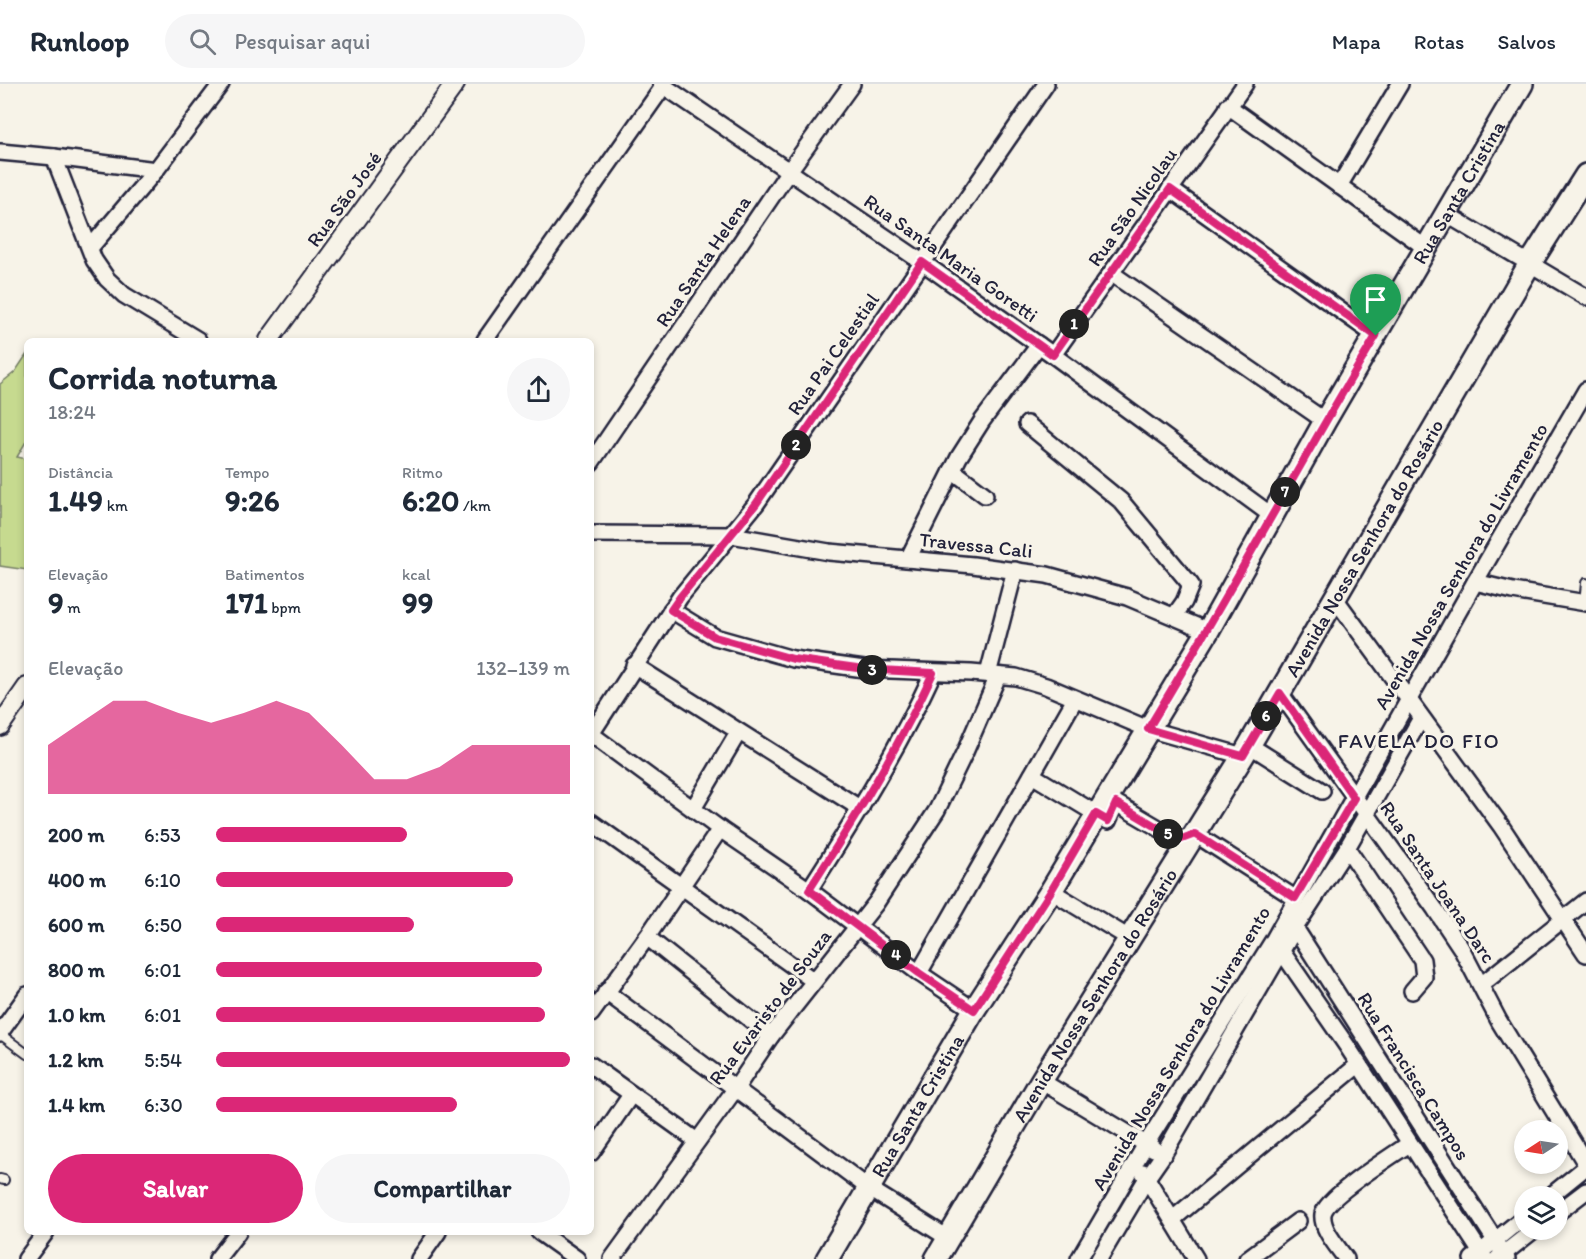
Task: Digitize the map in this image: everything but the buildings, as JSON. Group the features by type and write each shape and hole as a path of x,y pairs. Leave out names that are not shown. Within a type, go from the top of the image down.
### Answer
{"main road":[{"name":"Rua Santa Cristina","path":"827,1259 974,1010 1051,891 1208,630 1325,421 1522,84"},
{"name":"Avenida Nossa Senhora do Rosário","path":"936,1259 1041,1081 1246,750 1334,597 1471,368 1529,265 1586,175"}],"street":[{"path":"90,248 156,170 221,84"},
{"name":"Rua São José","path":"270,338 455,84"},
{"name":"Rua Santa Helena","path":"594,459 789,171 852,84"},
{"name":"Rua Pai Celestial","path":"594,729 671,610 756,504 1046,84"},
{"name":"Rua São Nicolau","path":"1053,355 1245,84"},
{"path":"1339,186 1400,84"},
{"path":"486,338 663,85"},
{"name":"Rua Santa Maria Goretti","path":"663,85 922,262 1271,515"},
{"path":"1228,106 1426,248"},
{"path":"0,152 156,170"},
{"path":"54,157 100,270 115,287 195,338"},
{"path":"1170,189 1376,336"},
{"path":"1446,214 1586,297"},
{"path":"1111,273 1325,421"},
{"path":"908,559 952,470 982,421 1039,345"},
{"name":"Avenida Nossa Senhora do Livramento","path":"1099,1259 1282,952 1295,898 1475,582 1584,398"},
{"path":"1027,424 1120,501 1191,585 1184,602 1174,616"},
{"path":"952,470 985,495"},
{"name":"Travessa Cali","path":"594,534 731,535 829,552 1047,575 1127,597 1208,630"},
{"name":"Rua Evaristo de Souza","path":"612,1259 771,1036 876,903 937,810 965,752 993,675 1015,570"},
{"path":"1475,582 1585,603"},
{"path":"1334,597 1501,826 1586,954"},
{"path":"671,610 715,637 793,659 864,669 1016,677 1046,686 1148,729 1246,750 1322,791"},
{"path":"634,665 861,809"},
{"path":"809,890 861,809 921,700 933,673"},
{"name":"Rua Santa Joana Darc","path":"1280,693 1461,948 1499,1021 1586,1166"},
{"path":"0,726 24,696"},
{"path":"919,973 1075,699"},
{"name":"Avenida Nossa Senhora do Livramento","path":"1079,1259 1146,1144 1274,939 1291,921 1347,848 1421,718"},
{"path":"693,809 738,733"},
{"path":"594,736 720,829 809,890 919,973 974,1010"},
{"path":"1032,775 1108,821 1116,803 1179,840 1195,834 1295,898"},
{"path":"594,824 814,981"},
{"path":"594,1010 647,937 720,829"},
{"path":"1347,848 1422,960 1425,977 1412,991"},
{"path":"1051,891 1129,938"},
{"path":"1481,985 1586,901"},
{"name":"Rua Francisca Campos","path":"1291,921 1500,1253"},
{"path":"647,937 771,1036"},
{"name":"Rua Francisca Campos","path":"1274,939 1409,1143 1479,1257"},
{"path":"606,992 870,1189 948,1238"},
{"path":"0,1034 24,999"},
{"path":"1173,1219 1358,1065"},
{"path":"594,1067 697,1141"},
{"path":"1041,1081 1163,1155"},
{"path":"594,1149 631,1095"},
{"path":"1346,1259 1333,1240 1323,1214 1329,1203 1409,1143"},
{"path":"1137,1162 1196,1259"},
{"path":"1562,1186 1586,1166"},
{"path":"1568,1205 1586,1191"},
{"path":"1247,1259 1298,1221"},
{"path":"1500,1253 1514,1232"},
{"path":"26,1259 44,1235"},
{"path":"217,1259 236,1235"},
{"path":"419,1259 436,1235"},
{"path":"543,1235 577,1259"},
{"path":"1479,1257 1500,1253 1519,1240"}],"lane":[{"path":"1585,603 1586,583"},
{"path":"0,1034 24,1052"}],"green space":[{"path":"24,358 24,445 17,457 24,458 24,570 0,566 0,384 15,372"}],"district":[{"name":"FAVELA DO FIO","path":"1419,740"}],"route":[{"path":"1170,189 1376,336 1271,515 1208,630 1148,729 1243,756 1280,693 1354,798 1295,898 1195,834 1179,840 1116,803 1108,821 1096,814 1051,891 974,1010 919,973 809,890 861,809 921,700 933,673 864,669 793,659 715,637 671,610 756,504 922,262 1053,355 1170,189"}]}
